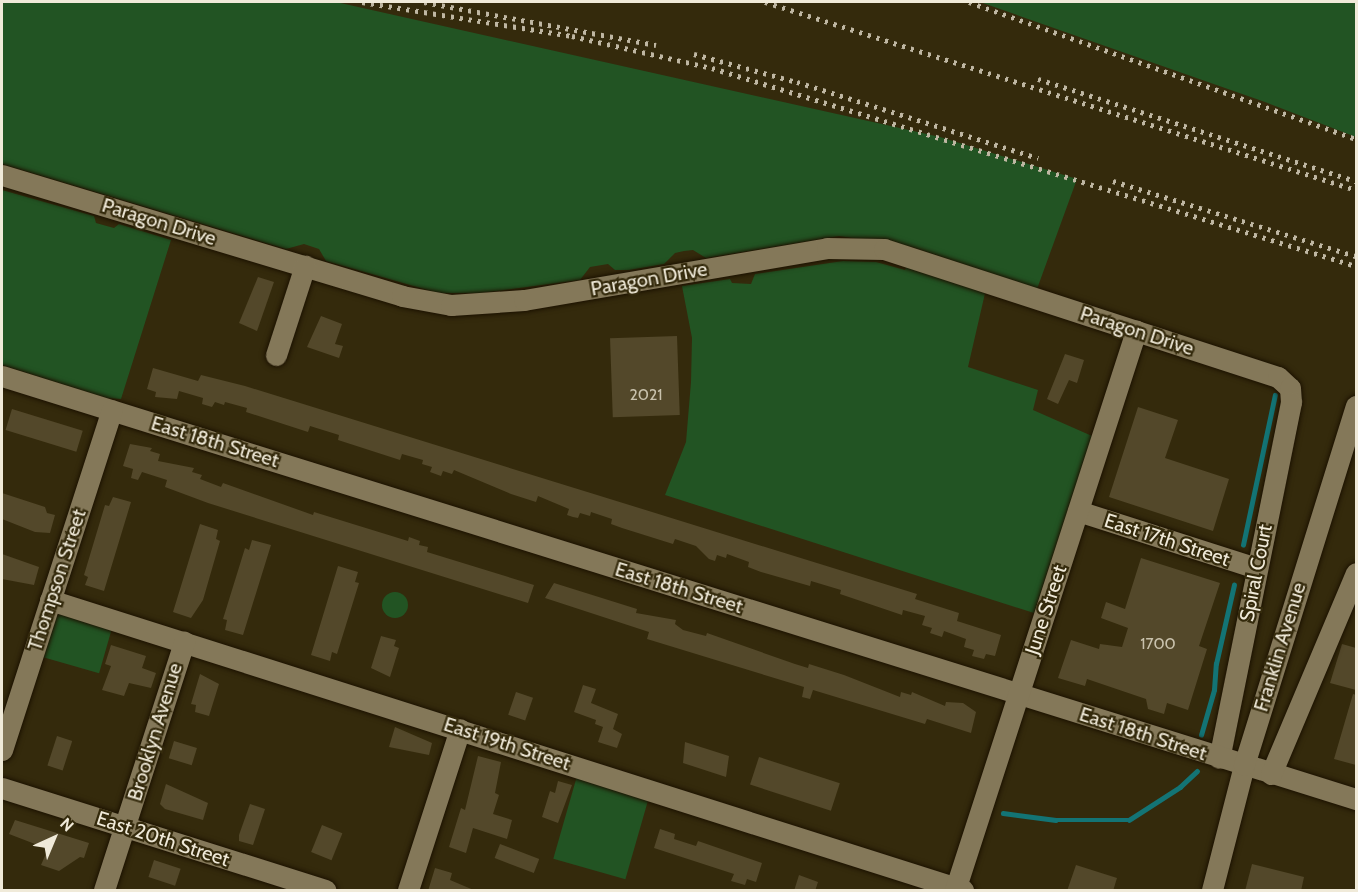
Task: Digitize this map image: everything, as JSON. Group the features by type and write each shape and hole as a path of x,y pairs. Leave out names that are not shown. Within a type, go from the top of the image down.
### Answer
{"street":[{"name":"Paragon Drive","path":"2,175 402,296 471,306 826,248 860,246 899,253 1278,377 1290,388"},
{"path":"276,356 305,266"},
{"name":"June Street","path":"958,890 1018,694 1136,331"},
{"name":"East 18th Street","path":"2,376 1356,799"},
{"name":"Spiral Court","path":"1219,758 1291,402 1290,388"},
{"name":"Franklin Avenue","path":"1212,891 1244,765 1356,406"},
{"name":"Thompson Street","path":"2,750 112,410"},
{"name":"East 17th Street","path":"1078,511 1257,568"},
{"path":"1271,774 1356,572"},
{"name":"East 19th Street","path":"50,600 460,729 958,890"},
{"name":"Brooklyn Avenue","path":"104,891 184,642"},
{"path":"408,891 460,729"},
{"name":"East 20th Street","path":"2,788 325,891"}],"green space":[{"path":"2,2 336,2 940,137 1077,179 1037,289 912,247 839,236 706,258 693,250 684,251 675,253 664,264 629,270 615,270 608,264 590,267 580,280 481,293 438,293 326,261 319,249 304,244 286,249 2,164"},
{"path":"980,2 1356,2 1356,137 1265,102"},
{"path":"2,190 94,216 96,223 114,228 119,224 171,240 121,399 106,398 2,365"},
{"path":"843,261 876,262 905,270 907,266 986,289 968,367 1038,390 1033,410 1092,436 1034,613 665,495 686,442 691,382 692,338 682,286 730,279 732,283 751,284 755,274"},
{"path":"395,592 404,596 408,605 404,614 395,618 386,614 382,605 386,596"},
{"path":"56,613 112,629 99,673 43,657"},
{"path":"577,776 649,797 625,879 553,859"}],"building":[{"path":"258,277 274,282 257,331 239,323"},
{"path":"321,316 342,324 335,344 343,346 339,358 307,347"},
{"path":"677,336 680,415 613,417 610,338"},
{"path":"1065,354 1084,360 1077,383 1069,380 1058,404 1047,399"},
{"path":"153,368 198,381 201,375 245,386 917,594 915,599 959,613 957,621 1001,635 995,656 986,654 984,659 972,656 974,650 964,647 966,639 944,631 942,637 930,633 932,628 922,625 925,616 903,610 902,615 840,594 841,590 811,581 810,586 761,572 748,567 749,562 727,554 726,558 717,555 715,561 709,559 696,546 675,539 673,544 622,528 611,524 612,519 591,512 590,516 580,513 578,518 573,517 567,515 569,509 538,496 536,502 454,470 452,474 443,471 441,476 430,472 432,467 422,464 423,460 402,454 400,460 338,440 339,435 310,426 308,432 246,412 247,408 225,402 224,405 215,402 212,407 202,404 203,398 179,391 177,399 155,397 156,392 147,389"},
{"path":"1138,407 1178,420 1165,458 1229,479 1213,531 1109,497"},
{"path":"12,409 83,431 76,452 6,430"},
{"path":"130,444 152,448 150,451 160,454 158,461 194,468 192,472 202,475 200,479 221,487 223,483 313,515 314,512 408,541 409,537 420,541 419,545 428,547 427,552 534,585 528,603 208,503 165,487 167,480 142,472 138,480 131,478 133,469 123,466"},
{"path":"2,493 45,507 47,513 55,515 50,533 35,532 2,519"},
{"path":"113,497 131,502 104,591 85,585 88,577 84,575 105,505 109,506"},
{"path":"200,524 218,530 216,539 220,541 203,600 191,618 173,612"},
{"path":"252,540 271,545 243,635 225,630 227,620 223,619 245,548 249,550"},
{"path":"2,554 39,567 34,585 2,579"},
{"path":"1141,558 1220,583 1199,646 1207,649 1188,710 1167,703 1164,714 1148,709 1146,699 1087,679 1085,686 1058,678 1071,640 1099,649 1100,644 1122,647 1128,628 1101,618 1106,602 1125,609"},
{"path":"338,566 358,572 355,582 359,583 337,654 332,652 330,661 311,655"},
{"path":"554,583 637,609 636,613 676,620 675,624 683,630 706,636 707,633 808,668 809,664 900,697 901,692 911,695 912,692 945,706 946,702 963,703 976,712 971,733 927,719 925,724 813,690 810,699 802,697 804,687 647,639 649,632 545,598"},
{"path":"381,636 396,640 394,646 399,648 390,677 371,668"},
{"path":"1342,644 1356,648 1356,690 1330,683"},
{"path":"111,645 146,656 142,668 156,673 151,688 129,683 124,696 102,690 111,666 105,664"},
{"path":"200,674 219,684 209,716 195,712 196,705 191,704"},
{"path":"583,685 596,689 591,703 618,714 613,729 622,734 617,748 598,742 603,727 595,724 596,720 574,712"},
{"path":"516,692 533,698 525,721 508,715"},
{"path":"1353,694 1356,695 1356,765 1334,759"},
{"path":"395,727 432,743 429,755 389,747"},
{"path":"57,736 72,741 63,770 47,765"},
{"path":"174,741 197,748 192,765 169,758"},
{"path":"685,742 729,756 726,777 683,763"},
{"path":"478,756 501,762 495,793 499,795 493,814 512,820 507,839 473,828 466,853 449,847 461,808 465,810"},
{"path":"759,757 840,783 831,811 750,785"},
{"path":"558,781 572,785 558,823 542,817 550,791 555,793"},
{"path":"166,784 208,803 203,820 165,809 160,804"},
{"path":"250,804 265,809 253,845 239,841"},
{"path":"15,820 89,843 84,858 80,857 59,871 41,865 48,849 9,834"},
{"path":"322,825 342,833 332,860 311,852"},
{"path":"660,829 675,834 674,839 696,846 698,841 762,863 756,882 747,879 745,885 731,881 734,874 654,848"},
{"path":"500,844 539,859 534,873 495,858"},
{"path":"154,860 181,869 175,886 148,877"},
{"path":"1252,864 1304,877 1301,891 1245,891"},
{"path":"1076,865 1117,878 1113,891 1067,891"},
{"path":"435,868 452,873 450,880 476,891 428,891"},
{"path":"799,875 818,882 815,891 794,891"}],"waterway":[{"path":"1243,545 1275,395"},
{"path":"1201,735 1214,690 1216,664 1234,585"},
{"path":"1003,813 1056,820 1129,820 1180,787 1197,771"}],"railway":[{"path":"362,2 572,36 712,68 1356,266"},
{"path":"424,2 656,45"},
{"path":"765,2 1356,190"},
{"path":"969,2 1356,139"},
{"path":"694,54 797,82 1038,158"},
{"path":"1038,79 1356,181"},
{"path":"1113,181 1356,256"}]}
